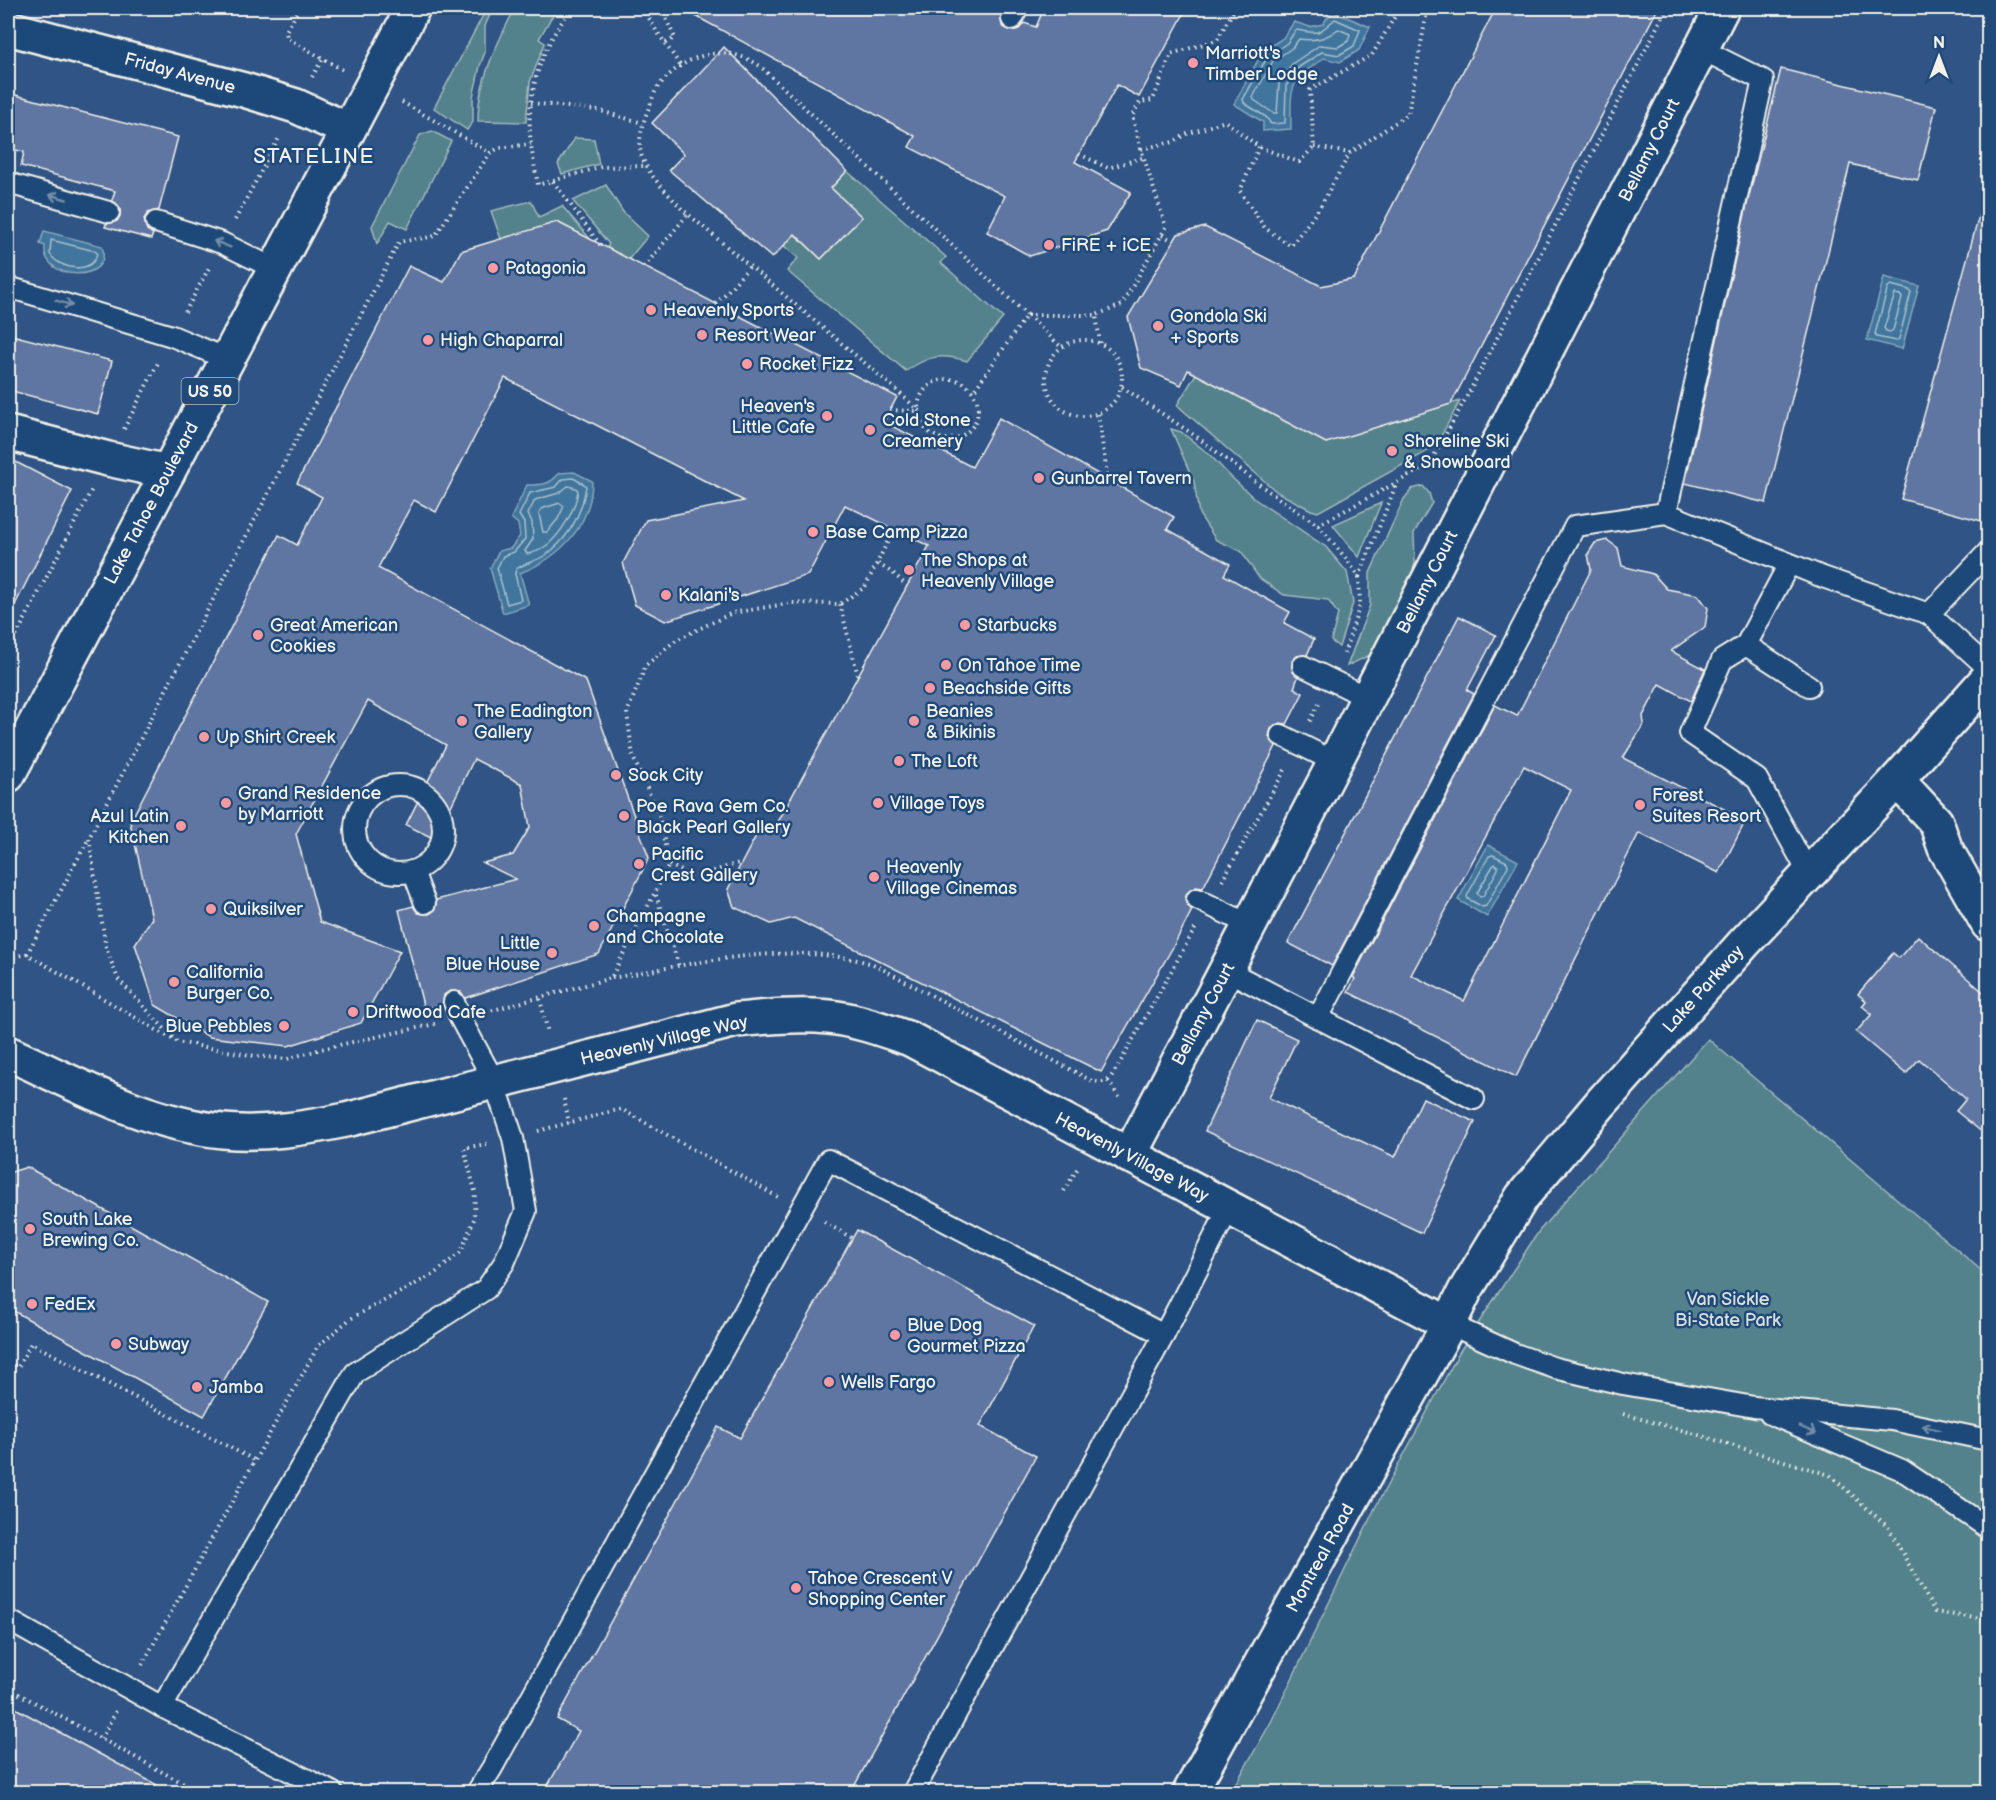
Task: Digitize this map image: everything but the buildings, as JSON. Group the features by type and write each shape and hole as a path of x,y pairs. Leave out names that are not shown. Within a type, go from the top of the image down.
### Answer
{"main road":[{"name":"Lake Tahoe Boulevard","path":"8,775 413,8"},
{"name":"Bellamy Court","path":"1129,1156 1335,762 1722,8"},
{"name":"Friday Avenue","path":"8,28 244,90 296,106 348,130"},
{"path":"8,433 168,472"},
{"name":"Lake Parkway","path":"1449,1324 1465,1291 1522,1197 1617,1085 1744,943 1989,678"},
{"path":"1897,780 1936,822 1945,848 1989,924"},
{"name":"Heavenly Village Way","path":"8,1053 139,1111 178,1124 224,1131 264,1131 309,1128 736,1020 784,1016 830,1017 869,1025 910,1039 1449,1324"},
{"name":"Montreal Road","path":"1190,1792 1449,1324"}],"lane":[{"path":"1666,513 1763,80 1701,49"},
{"path":"8,183 109,212"},
{"path":"156,222 222,243 275,269"},
{"path":"8,286 172,336 227,359"},
{"path":"1318,1018 1575,526 1666,513 1789,564 1929,614 1989,668"},
{"path":"1929,614 1989,552"},
{"path":"1789,564 1746,645 1722,660 1690,732 1757,779 1809,874"},
{"path":"1746,645 1809,686"},
{"path":"1302,666 1368,698"},
{"path":"1289,740 1335,762"},
{"path":"402,785 416,789 429,797 438,809 442,824 442,839 436,852 426,864 413,871 399,873 385,871 372,864 363,855 357,842 355,829 357,814 374,793 387,787 402,785"},
{"path":"413,871 424,903"},
{"path":"1203,902 1250,925"},
{"path":"1226,970 1474,1099"},
{"path":"162,1707 355,1373 486,1289 504,1263 526,1211 513,1138 494,1081 457,1010"},
{"path":"477,1792 498,1758 828,1160 1164,1335"},
{"path":"913,1792 1164,1335 1229,1208"},
{"path":"1449,1324 1515,1354 1555,1368 1623,1384 1754,1407 1892,1420 1989,1440"},
{"path":"1754,1407 1902,1470 1989,1528"},
{"path":"8,1620 162,1707 332,1792"}],"path":[{"path":"573,8 557,26 548,45 531,103 531,144 538,185 601,167 647,166"},
{"path":"643,8 680,65"},
{"path":"661,8 675,38 665,43"},
{"path":"1027,315 1096,315 1122,305 1166,227 1132,116 1140,102 1153,100 1172,54 1217,40 1235,8"},
{"path":"1142,149 1173,142 1187,134 1225,121 1259,147 1299,162 1314,147 1310,90 1372,55 1400,8"},
{"path":"1259,147 1240,191 1265,228 1291,246 1320,207 1350,153 1408,114 1426,17 1424,8"},
{"path":"1317,525 1429,465 1472,387 1667,8"},
{"path":"919,411 688,214 656,181 642,157 640,144 643,123 657,88 680,65 710,53 737,56 751,60 760,66 1061,347"},
{"path":"531,103 597,110 643,123"},
{"path":"27,954 399,242 435,236 490,153 499,148 531,144"},
{"path":"1314,147 1350,153"},
{"path":"1079,154 1108,168 1144,157"},
{"path":"553,181 602,246"},
{"path":"644,267 688,214"},
{"path":"1162,235 1174,241"},
{"path":"716,304 750,266"},
{"path":"973,392 1027,315"},
{"path":"1096,315 1100,343"},
{"path":"1080,339 1100,343 1110,348 1117,357 1123,377 1122,387 1113,403 1098,414 1074,415 1063,410 1048,391 1047,367 1052,356 1061,347 1080,339"},
{"path":"949,379 967,385 973,392 978,412 969,430 961,436 941,438 925,428 919,411 920,401 930,385 949,379"},
{"path":"1122,387 1197,437 1317,525 1359,577"},
{"path":"890,410 919,411"},
{"path":"1098,414 1108,481"},
{"path":"8,652 126,423"},
{"path":"933,448 941,438"},
{"path":"8,958 27,954 177,1042 255,1056 287,1059 457,1010 540,999 611,978 766,954 807,953 847,957 873,964 1092,1081 1104,1083 1117,1068 1289,740 1331,680 1344,657 1360,605 1359,577 1396,484"},
{"path":"611,978 669,865 659,815 633,757 627,713 646,665 676,640 732,613 792,603 840,604 865,587 894,529"},
{"path":"878,564 893,573 907,586"},
{"path":"840,604 858,676"},
{"path":"89,838 106,948 118,980 177,1042"},
{"path":"669,865 695,877 742,862"},
{"path":"655,895 679,966"},
{"path":"8,1362 18,1367 32,1343 254,1460"},
{"path":"1618,1413 1830,1475 1888,1527 1935,1612 1989,1620"},
{"path":"8,1689 199,1792"}],"green space":[{"path":"487,8 493,8 485,26 485,52 473,97 473,122 467,130 434,108"},
{"path":"515,8 560,8 551,18 539,39 545,43 530,82 526,122 478,121 485,77"},
{"path":"432,131 451,141 407,229 390,221 377,244 372,226 420,135"},
{"path":"575,138 594,139 599,164 562,174 558,164"},
{"path":"847,171 946,257 941,263 1003,318 967,361 935,357 906,371 787,271 798,258 784,246 794,234 821,259 861,217 831,188"},
{"path":"606,185 623,212 648,236 628,260 607,249 609,244 573,201"},
{"path":"531,201 539,217 562,206 592,241 501,239 491,211"},
{"path":"1196,374 1326,443 1460,401 1435,447 1318,512 1277,492 1177,405"},
{"path":"1171,429 1181,432 1209,454 1256,500 1326,547 1347,572 1353,603 1339,647 1331,641 1338,614 1328,600 1284,595 1259,578 1241,551 1216,540 1199,514 1194,482"},
{"path":"1423,486 1429,493 1432,503 1414,533 1415,564 1411,576 1370,655 1347,666 1370,605 1370,573 1404,499 1412,489"},
{"path":"1381,503 1359,557 1333,525"},
{"name":"Van Sickle Bi-State Park","path":"1708,1039 1988,1276 1988,1792 1231,1792 1271,1722 1376,1506 1460,1351 1539,1231"}],"water":[{"path":"1332,11 1370,27 1359,50 1340,62 1324,58 1303,74 1297,80 1292,95 1291,129 1263,131 1263,122 1234,104 1263,51 1283,38 1294,22 1310,27 1323,24"},
{"path":"44,231 102,246 103,258 98,267 76,274 54,267 47,258 45,246 40,244"},
{"path":"1884,277 1919,286 1902,349 1867,340"},
{"path":"574,472 592,481 591,497 580,525 560,549 535,567 520,573 529,605 503,613 490,568 499,551 511,548 520,536 518,524 511,518 527,485 545,484 559,473"},
{"path":"1488,845 1518,861 1487,917 1458,900"}],"place":[{"name":"Marriott's Timber Lodge","path":"1193,63"},
{"name":"FiRE + iCE","path":"1049,245"},
{"name":"Patagonia","path":"493,268"},
{"name":"Heavenly Sports","path":"651,310"},
{"name":"Gondola Ski + Sports","path":"1158,326"},
{"name":"Resort Wear","path":"702,335"},
{"name":"High Chaparral","path":"428,340"},
{"name":"Rocket Fizz","path":"747,364"},
{"name":"Heaven's Little Cafe","path":"827,416"},
{"name":"Cold Stone Creamery","path":"870,430"},
{"name":"Shoreline Ski & Snowboard","path":"1392,451"},
{"name":"Gunbarrel Tavern","path":"1039,478"},
{"name":"Base Camp Pizza","path":"813,532"},
{"name":"The Shops at Heavenly Village","path":"909,570"},
{"name":"Kalani's","path":"666,595"},
{"name":"Starbucks","path":"965,625"},
{"name":"Great American Cookies","path":"258,635"},
{"name":"On Tahoe Time","path":"946,665"},
{"name":"Beachside Gifts","path":"930,688"},
{"name":"The Eadington Gallery","path":"462,721"},
{"name":"Beanies & Bikinis","path":"914,721"},
{"name":"Up Shirt Creek","path":"204,737"},
{"name":"The Loft","path":"899,761"},
{"name":"Sock City","path":"616,775"},
{"name":"Grand Residence by Marriott","path":"226,803"},
{"name":"Village Toys","path":"878,803"},
{"name":"Forest Suites Resort","path":"1640,805"},
{"name":"Poe Rava Gem Co. Black Pearl Gallery","path":"624,816"},
{"name":"Azul Latin Kitchen","path":"181,826"},
{"name":"Pacific Crest Gallery","path":"639,864"},
{"name":"Heavenly Village Cinemas","path":"874,877"},
{"name":"Quiksilver","path":"211,909"},
{"name":"Champagne and Chocolate","path":"594,926"},
{"name":"Little Blue House","path":"552,953"},
{"name":"California Burger Co.","path":"174,982"},
{"name":"Driftwood Cafe","path":"353,1012"},
{"name":"Blue Pebbles","path":"284,1026"},
{"name":"South Lake Brewing Co.","path":"30,1229"},
{"name":"FedEx","path":"32,1304"},
{"name":"Blue Dog Gourmet Pizza","path":"895,1335"},
{"name":"Subway","path":"116,1344"},
{"name":"Wells Fargo","path":"829,1382"},
{"name":"Jamba","path":"197,1387"},
{"name":"Tahoe Crescent V Shopping Center","path":"796,1588"}],"district":[{"name":"STATELINE","path":"314,156"}]}
